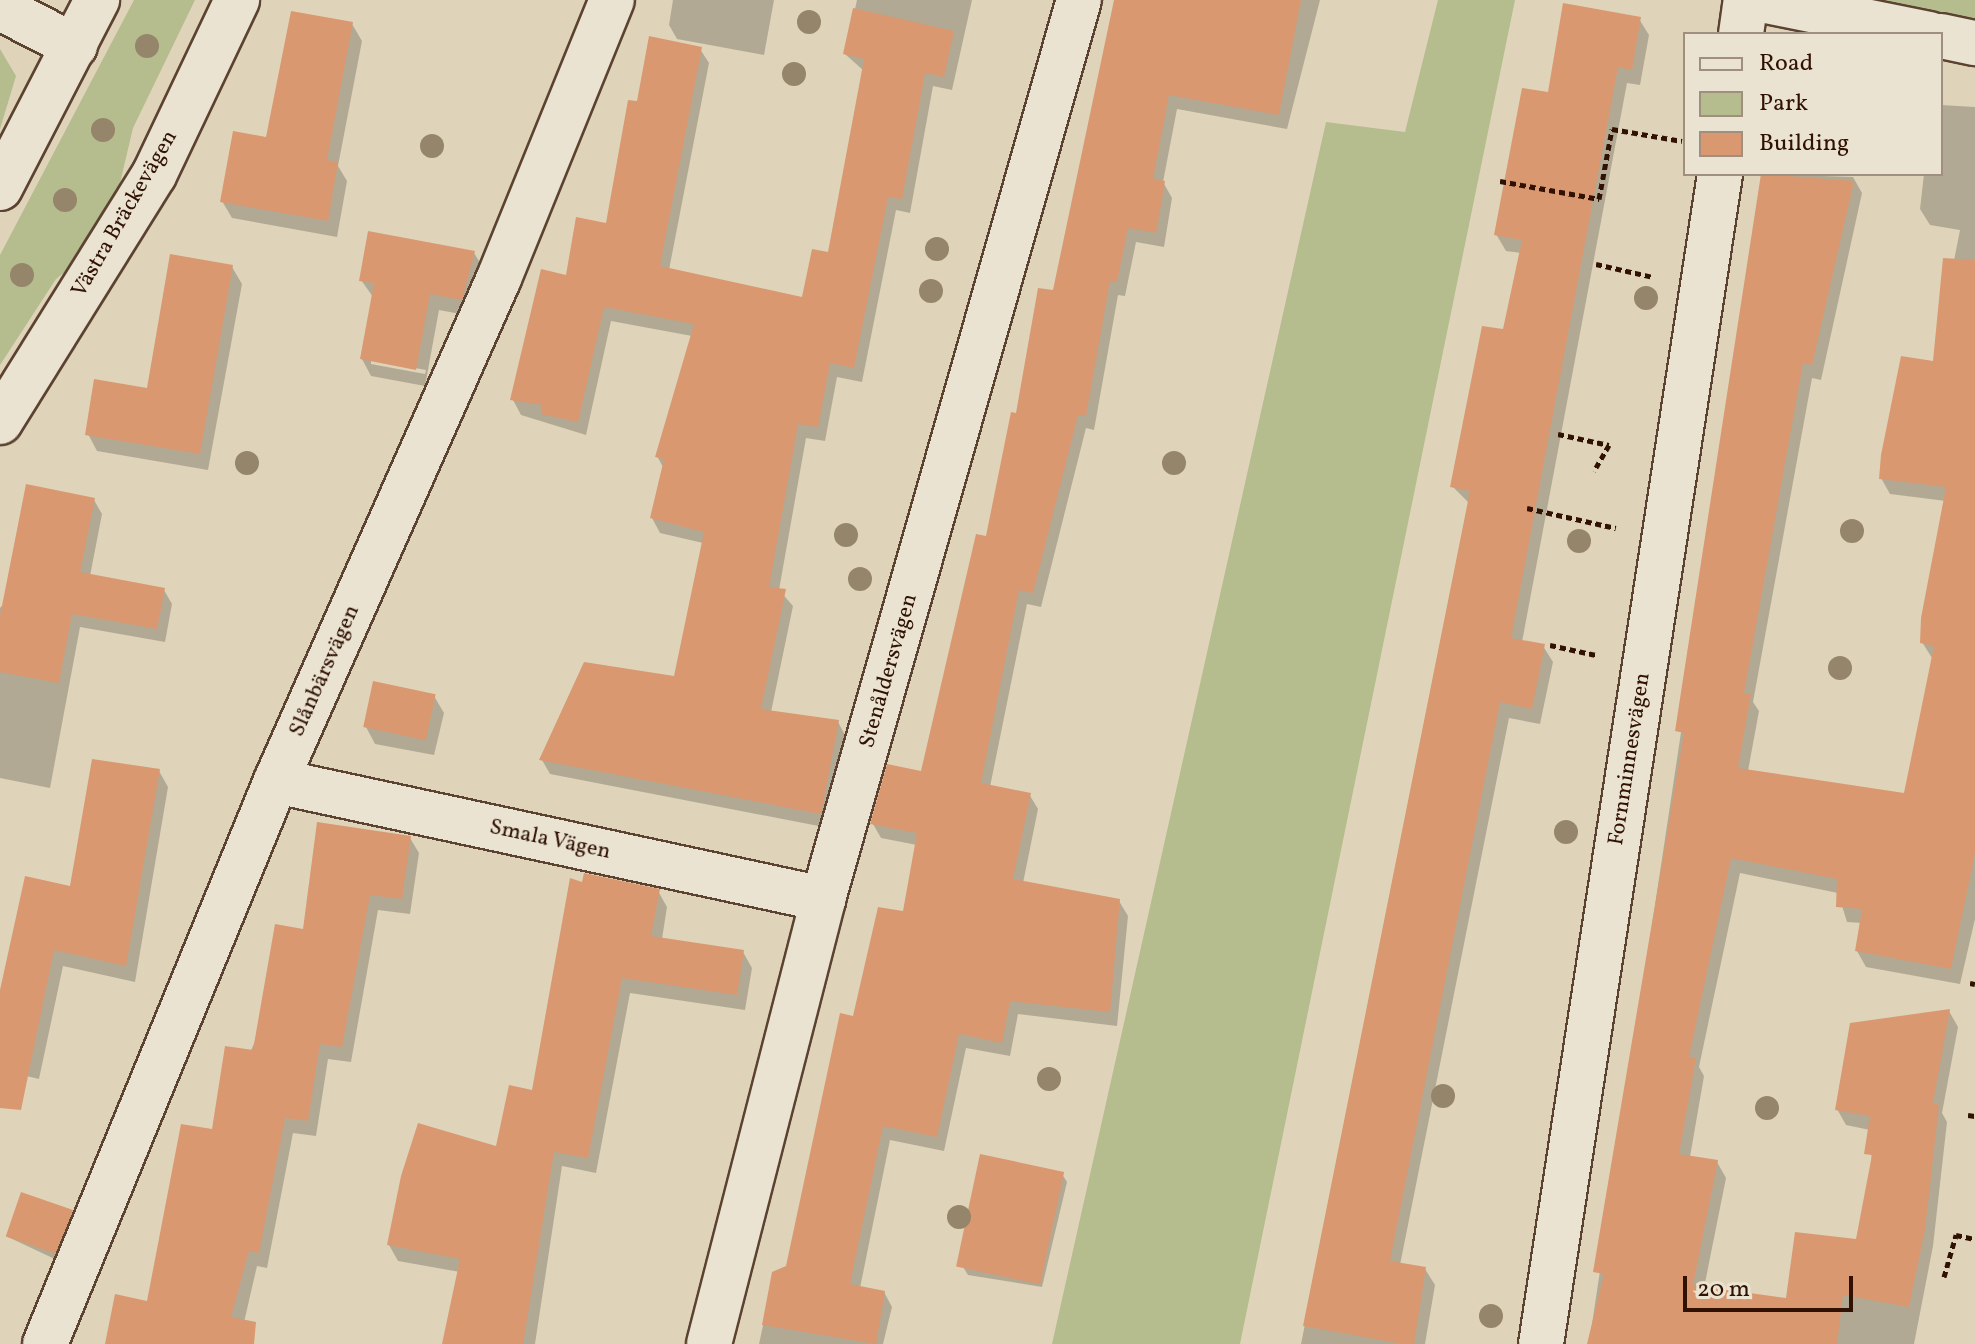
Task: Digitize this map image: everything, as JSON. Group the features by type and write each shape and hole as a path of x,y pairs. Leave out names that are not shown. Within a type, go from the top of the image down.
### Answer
{"street":[{"path":"0,188 97,0"},
{"name":"Västra Bräckevägen","path":"0,422 154,175 237,0"},
{"name":"Slånbärsvägen","path":"45,1344 276,781 499,278 612,0"},
{"name":"Stenåldersvägen","path":"709,1344 823,899 1079,0"},
{"path":"1741,32 1746,0"},
{"path":"1761,0 1920,32"},
{"path":"0,8 75,46"},
{"path":"1943,36 1975,43"},
{"name":"Fornminnesvägen","path":"1541,1344 1720,176"},
{"name":"Smala Vägen","path":"276,781 823,899"}],"path":[{"path":"1500,181 1599,199 1612,129 1683,142"},
{"path":"1558,434 1609,445 1594,471"},
{"path":"1527,508 1664,539"},
{"path":"1944,1277 1956,1235 1975,1239"}],"green space":[{"path":"134,0 195,0 133,128 116,200 82,258 56,279 0,365 0,255"},
{"path":"1438,0 1515,0 1240,1344 1052,1344 1326,122 1405,132"},
{"path":"1854,0 1975,0 1975,24"},
{"path":"0,49 16,76 0,129"}],"building":[{"path":"1114,0 1301,0 1279,115 1169,95 1153,179 1165,181 1156,233 1128,228 1117,282 1110,281 1086,416 1078,415 1033,593 1019,590 981,783 1031,793 1013,879 1120,899 1110,1012 1010,1001 1002,1043 959,1034 937,1137 883,1126 850,1284 885,1291 876,1344 762,1325 772,1272 786,1266 840,1013 853,1016 878,907 903,911 917,833 870,824 887,764 921,771 976,534 986,536 1011,412 1016,413 1038,288 1053,290"},
{"path":"1563,3 1641,17 1632,70 1618,67 1511,638 1545,644 1532,709 1500,702 1390,1261 1426,1267 1414,1344 1403,1344 1303,1326 1470,491 1450,487 1482,326 1503,329 1522,240 1494,235 1522,88 1548,92"},
{"path":"853,8 954,31 944,77 925,73 902,199 888,197 854,368 830,363 818,427 798,424 769,587 786,589 761,709 839,720 821,814 539,760 584,662 674,676 704,532 650,518 664,459 655,457 694,324 604,307 578,422 541,414 542,405 510,400 541,269 566,275 576,217 606,223 628,100 637,101 649,36 702,47 660,266 802,297 812,249 828,252 864,59 843,54"},
{"path":"291,11 353,22 327,160 338,162 328,221 220,202 233,131 266,137"},
{"path":"1761,176 1854,181 1812,365 1803,363 1744,693 1751,694 1738,768 1904,793 1934,646 1920,643 1921,618 1946,487 1879,479 1881,455 1901,356 1933,361 1943,258 1975,260 1975,853 1951,969 1855,951 1862,909 1836,907 1837,879 1731,858 1689,1057 1696,1058 1679,1154 1718,1160 1693,1285 1786,1298 1795,1232 1856,1239 1872,1155 1864,1154 1870,1116 1835,1110 1850,1023 1950,1009 1933,1103 1939,1105 1925,1229 1909,1307 1843,1295 1837,1344 1587,1344 1604,1274 1593,1272 1684,733 1675,731"},
{"path":"368,231 475,251 462,300 430,294 416,370 360,359 374,283 359,281"},
{"path":"170,254 233,265 200,454 85,435 94,379 147,388"},
{"path":"26,484 95,498 80,572 165,588 157,629 72,614 59,683 0,672 0,616"},
{"path":"373,681 436,694 426,740 363,727"},
{"path":"92,759 160,769 126,966 54,950 21,1110 0,1108 0,990 25,876 70,886"},
{"path":"317,822 411,836 402,899 370,895 342,1047 320,1044 308,1121 285,1118 259,1253 249,1251 231,1317 256,1322 254,1344 105,1344 115,1294 147,1301 181,1124 212,1129 225,1046 253,1050 275,924 303,929"},
{"path":"584,873 660,889 651,936 744,950 737,995 622,978 588,1158 554,1152 523,1344 442,1344 460,1259 387,1245 401,1176 418,1123 496,1146 509,1085 532,1090 570,878 582,882"},
{"path":"980,1154 1064,1172 1040,1284 956,1266"},
{"path":"21,1192 73,1210 58,1254 6,1236"}]}
